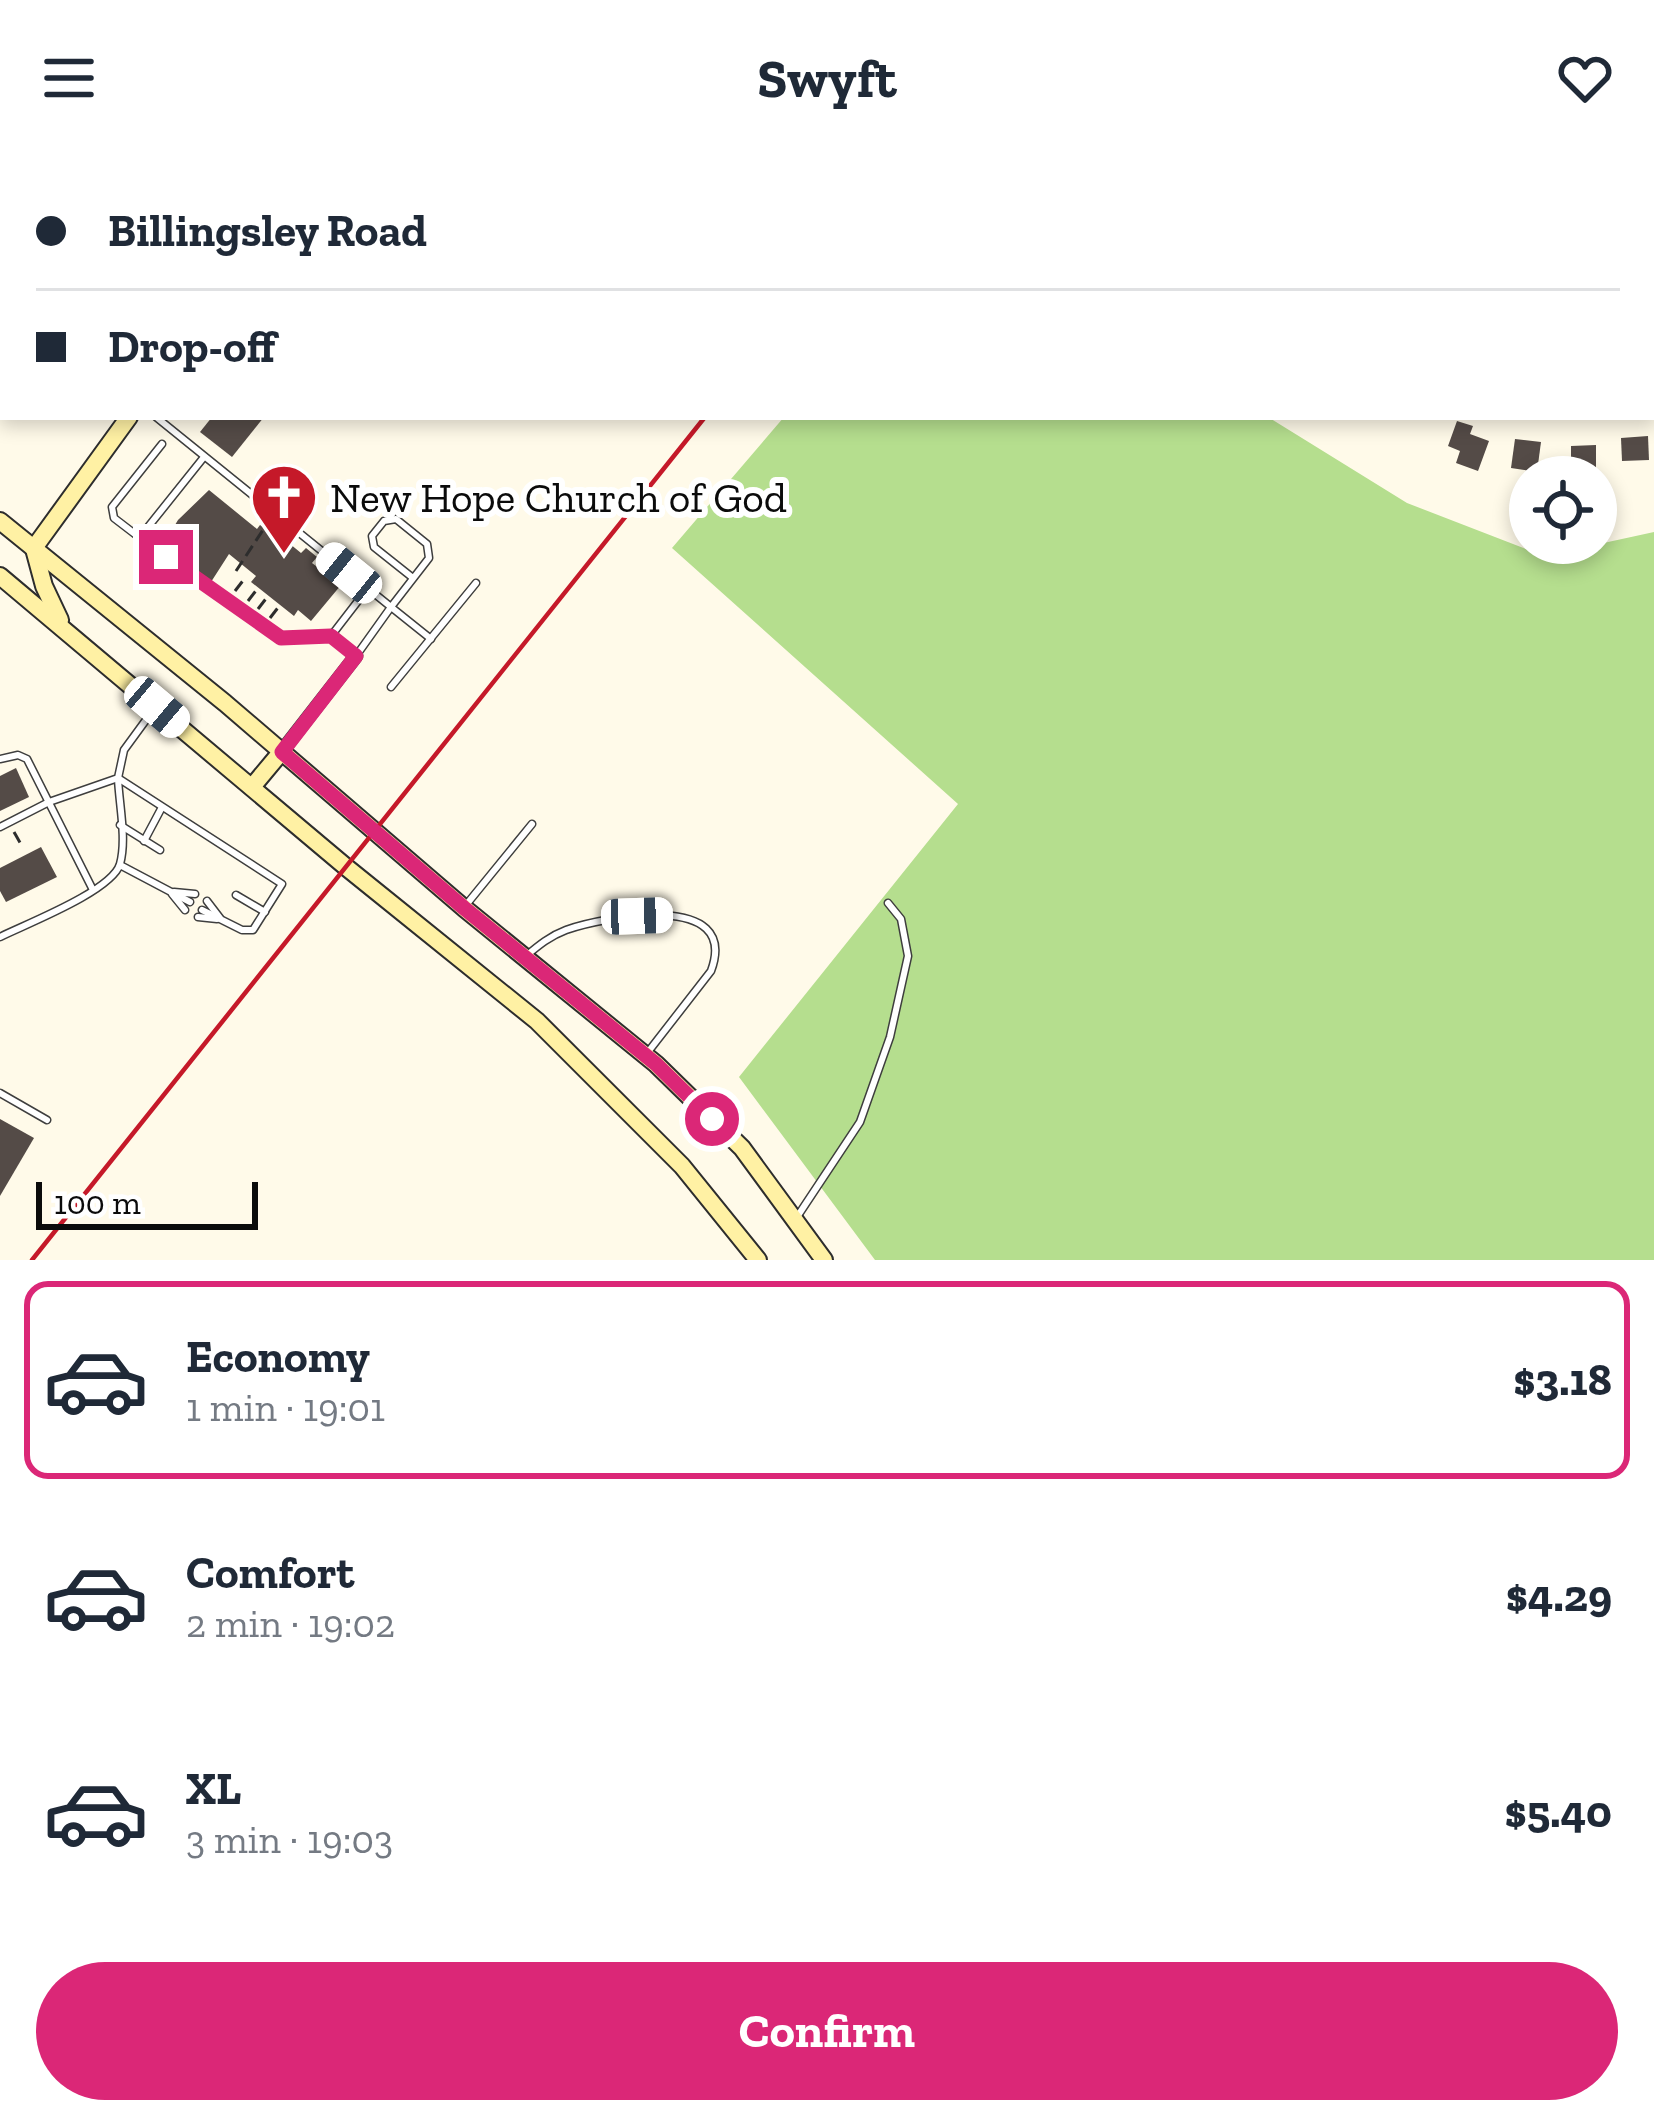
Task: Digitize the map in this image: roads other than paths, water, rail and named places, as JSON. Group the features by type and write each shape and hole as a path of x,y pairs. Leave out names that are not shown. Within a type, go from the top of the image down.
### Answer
{"main road":[{"path":"34,548 127,420"},
{"path":"0,520 646,1055 742,1148 824,1260"},
{"path":"34,548 54,611 68,634"},
{"path":"0,576 537,1021 682,1166 758,1260"},
{"path":"252,787 282,752"}],"street":[{"path":"282,752 356,656"}],"lane":[{"path":"160,420 431,639"},
{"path":"162,444 112,507 114,518 287,641 331,636 356,656 429,558 428,544 396,519 385,521 372,536 374,547 413,578"},
{"path":"140,537 204,457"},
{"path":"391,687 476,584"},
{"path":"331,636 368,588"},
{"path":"0,937 109,881 120,865 118,778 124,750 157,707"},
{"path":"0,759 18,754 27,758 93,890"},
{"path":"4,825 49,802 118,778"},
{"path":"118,778 282,884 253,930 242,930 203,909 220,919"},
{"path":"144,841 161,809"},
{"path":"464,908 532,824"},
{"path":"120,825 160,850"},
{"path":"120,865 190,902 170,892"},
{"path":"236,895 265,912"},
{"path":"795,1220 860,1122 890,1037 908,956 901,919 888,903"},
{"path":"525,957 544,940 591,923 679,914 697,922 714,944 716,958 646,1055"},
{"path":"0,1093 47,1120"}],"railway":[{"path":"32,1260 703,420"}],"place":[{"name":"New Hope Church of God","path":"284,556"}]}
